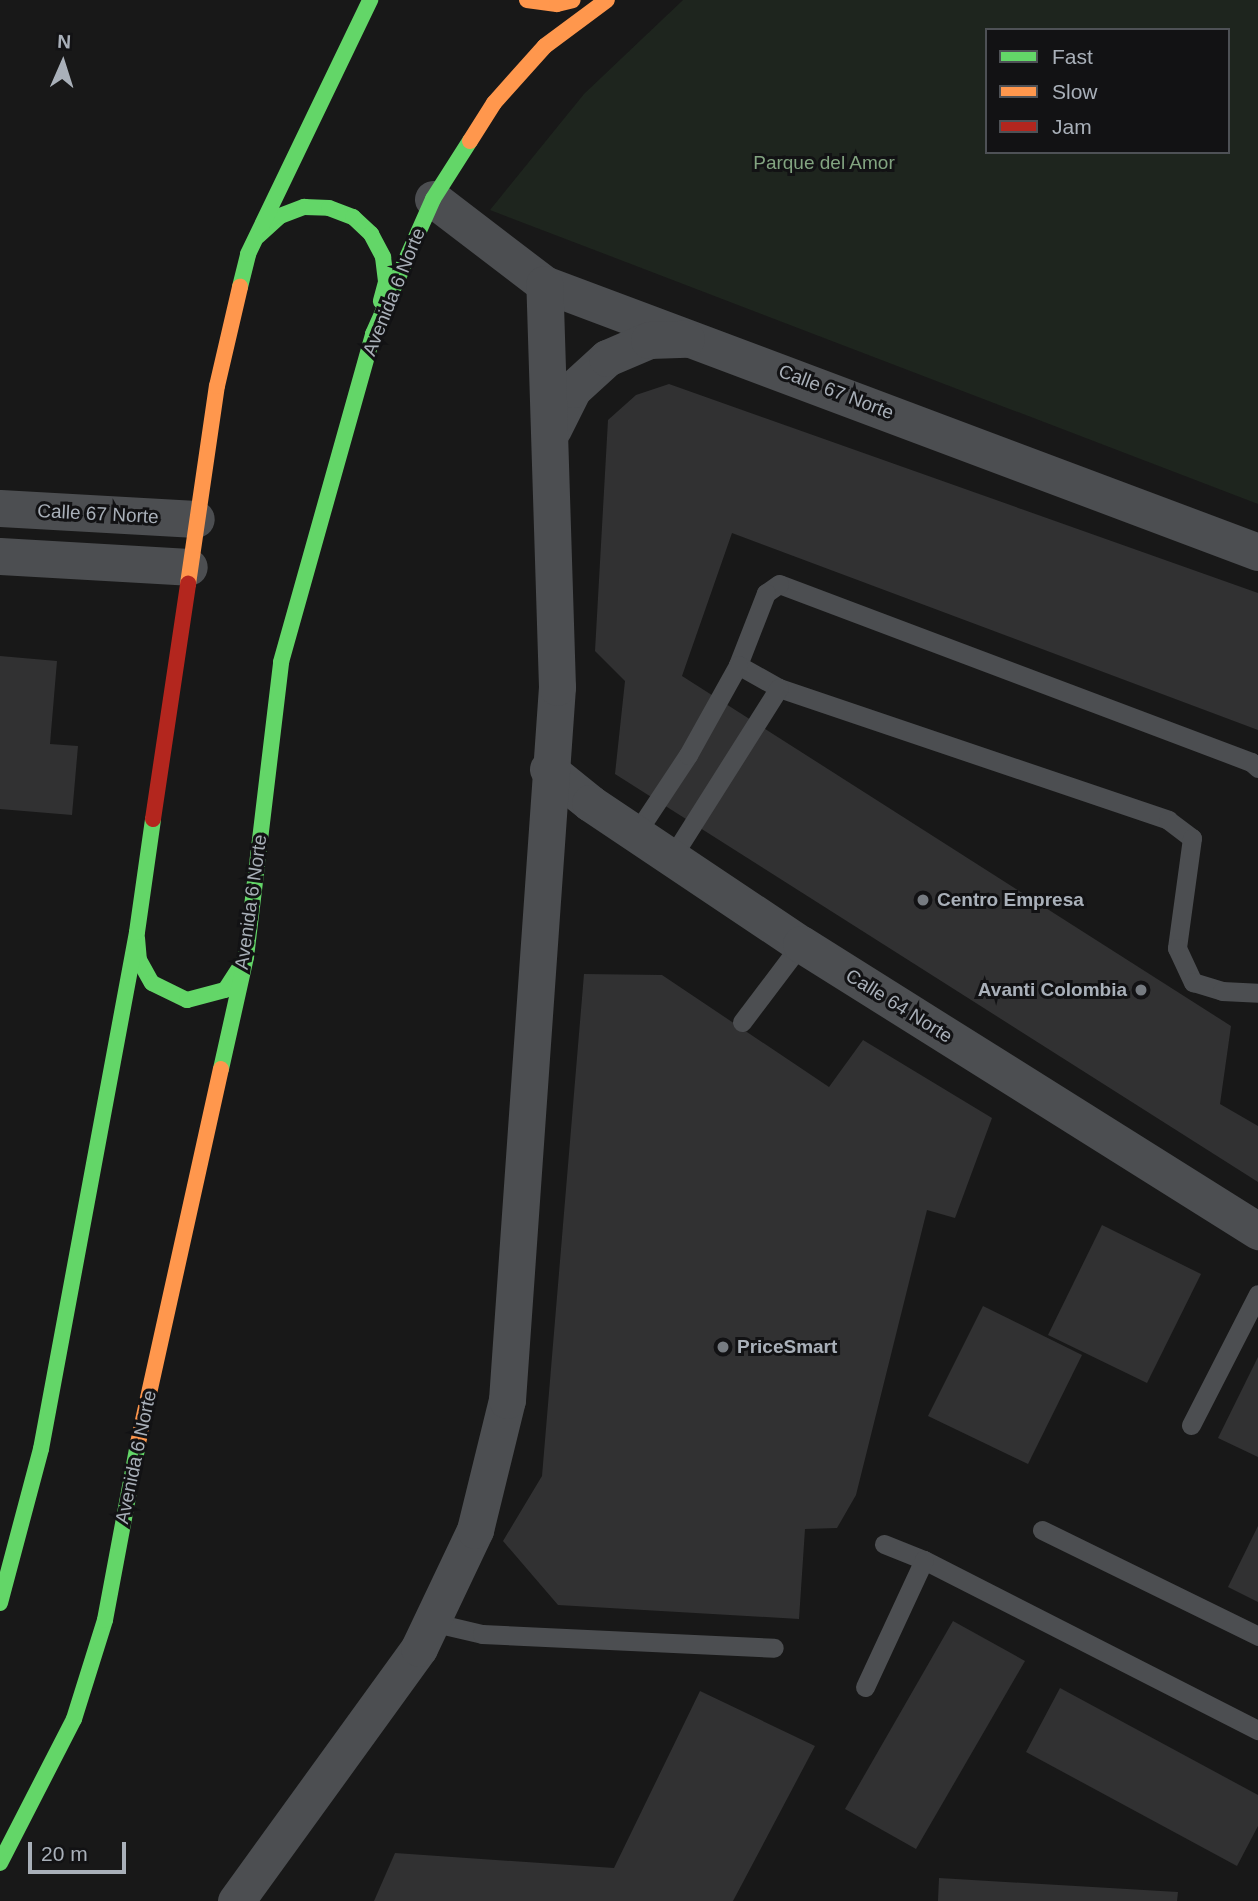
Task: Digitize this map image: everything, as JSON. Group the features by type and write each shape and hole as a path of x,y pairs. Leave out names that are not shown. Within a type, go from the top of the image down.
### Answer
{"main road":[{"path":"0,1603 41,1449 137,932 196,519 218,386 248,254 370,0"},
{"path":"527,0 573,0"},
{"name":"Avenida 6 Norte","path":"0,1863 74,1719 105,1620 128,1489 246,957 281,662 373,334 433,199 494,103 545,46 607,0"},
{"path":"248,254 261,232 280,216 304,207 329,208 353,217 372,234 383,257 386,282 373,334"},
{"path":"137,932 144,972 174,997 200,999 225,990 242,970 246,957"}],"street":[{"name":"Calle 67 Norte","path":"433,199 544,284 695,338 1258,552"},
{"path":"247,1895 405,1673 475,1530 507,1400 548,769 557,687 552,429 544,284"},
{"path":"552,429 573,389 607,358 649,340 695,338"},
{"name":"Calle 67 Norte","path":"0,508 196,519"},
{"path":"0,556 189,567"},
{"name":"Calle 64 Norte","path":"548,769 801,944 1258,1231"}],"lane":[{"path":"636,832 688,755 738,665 766,593 779,584 1251,762 1258,768"},
{"path":"738,665 779,688 1168,820 1192,838 1177,948 1193,982 1222,991 1258,993"},
{"path":"673,857 779,688"},
{"path":"742,1022 801,944"},
{"path":"1191,1425 1258,1294"},
{"path":"1042,1530 1258,1636"},
{"path":"884,1544 924,1560 1258,1730"},
{"path":"865,1687 924,1560"},
{"path":"431,1622 482,1634 774,1648"}],"green space":[{"name":"Parque del Amor","path":"683,0 1258,0 1258,504 490,210 584,94"}],"building":[{"name":"Centro Empresa","path":"669,384 1258,593 1258,730 732,533 682,676 1231,1026 1220,1104 1258,1126 1258,1182 615,774 625,681 595,651 608,420 636,395"},
{"path":"0,656 57,661 50,744 78,746 72,815 0,809"},
{"name":"PriceSmart","path":"584,974 662,975 829,1087 863,1040 992,1118 955,1218 927,1210 856,1495 837,1528 805,1529 799,1619 558,1605 503,1541 542,1476"},
{"path":"1102,1225 1201,1274 1147,1383 1048,1335"},
{"path":"983,1306 1082,1355 1028,1464 928,1416"},
{"path":"1258,1357 1258,1457 1218,1438"},
{"path":"1258,1526 1258,1602 1228,1587"},
{"path":"953,1621 1025,1661 916,1849 845,1809"},
{"path":"1060,1688 1258,1795 1258,1826 1237,1866 1026,1752"},
{"path":"700,1691 815,1746 733,1901 374,1901 395,1853 614,1868"},
{"path":"939,1878 1178,1892 1177,1901 938,1901"}],"traffic: fast":[{"path":"240,287 248,254 370,0"},
{"path":"221,1069 246,957 281,662 373,334 433,199 470,141"},
{"path":"258,236 280,216 304,207 329,208 353,217 371,234 383,257 386,282 381,301"},
{"path":"0,1603 41,1449 137,932 153,819"},
{"path":"137,938 139,960 152,983 187,1000 225,990 244,961"},
{"path":"0,1863 74,1719 105,1620 138,1443"}],"traffic: slow":[{"path":"527,0 557,4 573,0"},
{"path":"470,141 494,103 545,46 607,0"},
{"path":"188,584 217,386 240,287"},
{"path":"138,1443 221,1069"}],"traffic: jam":[{"path":"153,819 188,584"}],"place":[{"name":"Centro Empresa","path":"923,900"},
{"name":"Avanti Colombia","path":"1141,990"},
{"name":"PriceSmart","path":"723,1347"}]}
